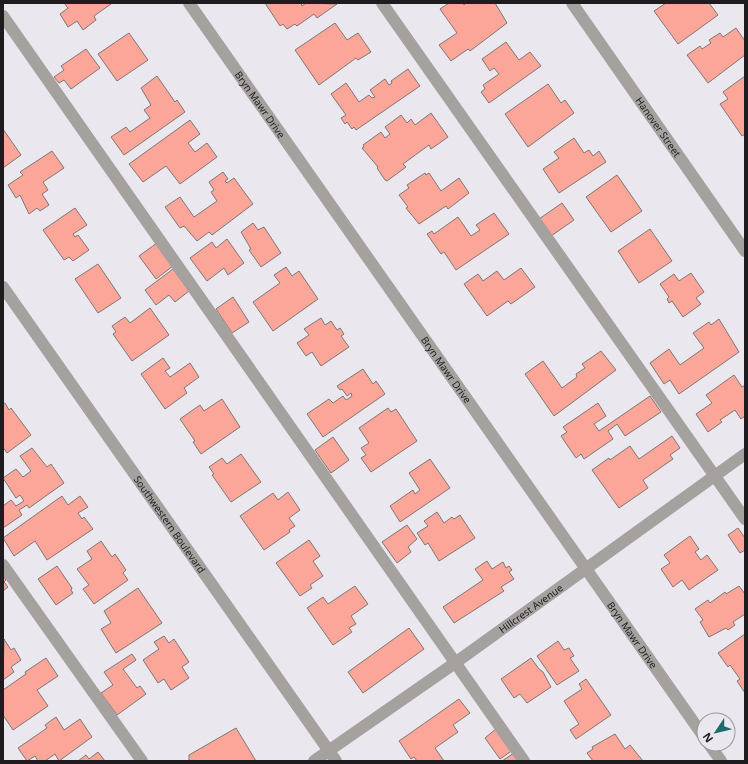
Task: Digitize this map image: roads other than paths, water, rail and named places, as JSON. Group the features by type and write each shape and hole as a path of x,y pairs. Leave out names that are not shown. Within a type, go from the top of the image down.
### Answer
{"street":[{"name":"Bryn Mawr Drive","path":"189,3 696,726"},
{"path":"382,3 745,519"},
{"name":"Hanover Street","path":"572,3 745,251"},
{"path":"3,16 524,761"},
{"name":"Southwestern Boulevard","path":"3,287 333,756"},
{"name":"Hillcrest Avenue","path":"314,761 333,756 456,663 745,454"},
{"path":"3,565 142,761"},
{"path":"715,752 721,761"}]}
